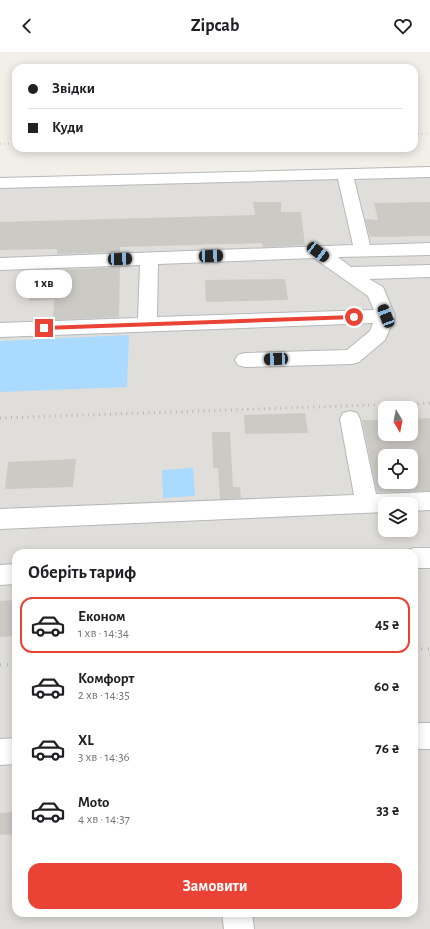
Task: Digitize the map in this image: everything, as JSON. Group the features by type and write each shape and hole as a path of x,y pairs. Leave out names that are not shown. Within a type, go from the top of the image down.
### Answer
{"lane":[{"path":"0,183 430,172"},
{"path":"345,174 363,251"},
{"path":"0,264 430,249"},
{"path":"246,360 352,357 378,335 386,316 376,292 318,252"},
{"path":"147,325 149,258"},
{"path":"347,273 430,271"},
{"path":"0,330 386,316"},
{"path":"350,419 367,504"},
{"path":"0,519 430,501"},
{"path":"418,558 430,558"},
{"path":"0,575 12,574"},
{"path":"418,736 430,736"},
{"path":"0,752 12,751"},
{"path":"238,917 239,929"}],"shaded area":[{"path":"430,167 430,929 0,929 0,179"}],"water":[{"path":"129,335 127,387 0,392 0,341"},
{"path":"193,468 195,496 163,498 162,470"}],"building":[{"path":"253,202 281,202 281,212 301,212 305,245 263,247 262,243 120,247 120,252 57,254 57,249 0,250 0,222 255,215"},
{"path":"430,202 430,236 370,237 365,219 378,220 374,203"},
{"path":"120,267 119,317 53,320 54,300 29,301 30,280 55,280 56,270"},
{"path":"285,279 288,300 206,302 205,280"},
{"path":"305,413 308,433 245,434 244,415"},
{"path":"430,418 430,491 377,492 362,420 378,420 378,441 418,441 418,419"},
{"path":"212,432 230,432 233,487 240,487 241,498 220,499 218,468 213,468"},
{"path":"76,459 73,487 5,489 8,462"},
{"path":"12,600 12,636 0,637 0,601"},
{"path":"12,812 12,834 0,835 0,813"}],"railway":[{"path":"418,134 430,133"},
{"path":"0,144 12,143"},
{"path":"0,418 430,403"},
{"path":"418,649 430,649"},
{"path":"0,665 12,664"}],"route":[{"path":"44,328 354,317"}]}
